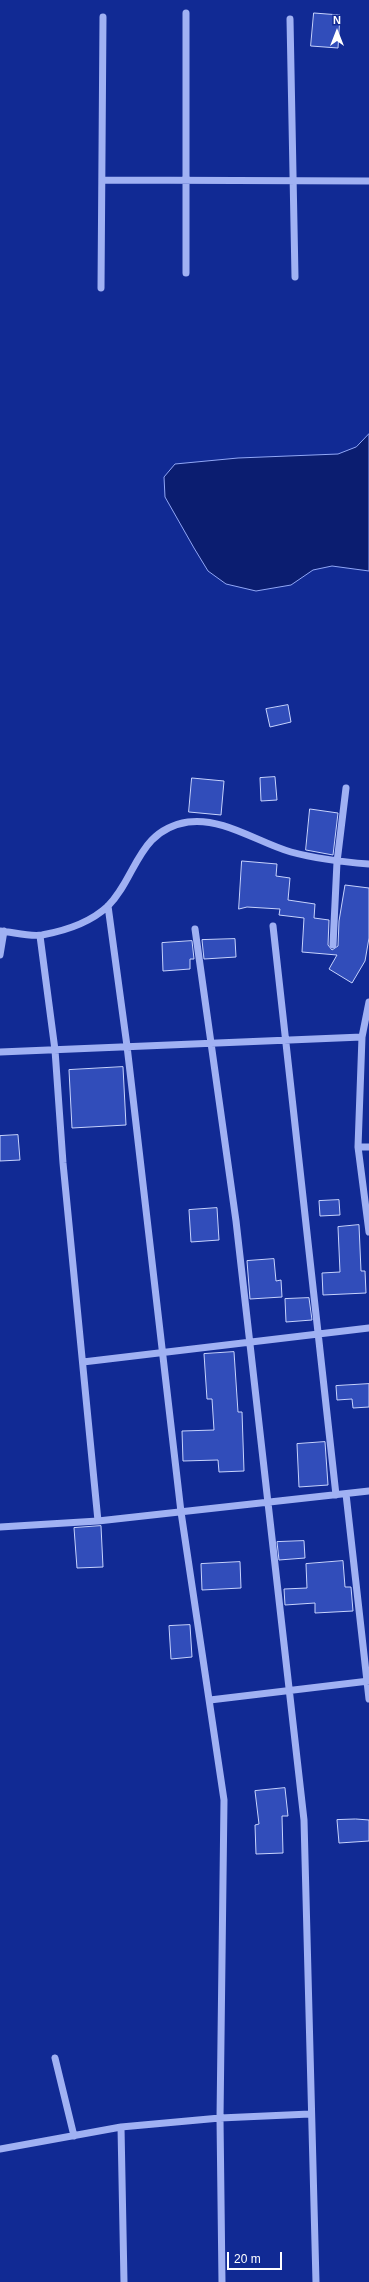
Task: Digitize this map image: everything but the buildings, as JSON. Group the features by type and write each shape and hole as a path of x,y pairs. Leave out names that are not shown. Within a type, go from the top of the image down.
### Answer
{"street":[{"path":"186,13 186,272"},
{"path":"100,288 103,17"},
{"path":"290,19 295,277"},
{"path":"102,180 369,181"},
{"path":"333,945 337,862 346,788"},
{"path":"0,955 2,931 40,936 88,920 108,906 120,890 138,855 150,842 166,829 189,822 222,825 291,852 337,862 369,864"},
{"path":"108,906 127,1046 181,1512 224,1800 220,2118 222,2282"},
{"path":"273,926 336,1495"},
{"path":"195,929 236,1221 304,1820 310,2114 316,2282"},
{"path":"40,936 55,1050 82,1362 98,1521"},
{"path":"369,1002 362,1037 358,1147 369,1232"},
{"path":"0,1052 211,1042 362,1037"},
{"path":"358,1147 369,1147"},
{"path":"82,1362 369,1328"},
{"path":"0,1527 98,1521 268,1501 369,1492"},
{"path":"346,1494 369,1699"},
{"path":"210,1700 368,1681"},
{"path":"55,2058 74,2136"},
{"path":"0,2149 121,2127 220,2118 310,2114"},
{"path":"121,2127 124,2282"}],"shaded area":[{"path":"369,434 369,571 332,566 313,570 291,585 256,591 226,584 208,571 165,497 164,477 175,464 238,458 338,454 356,447"}]}
